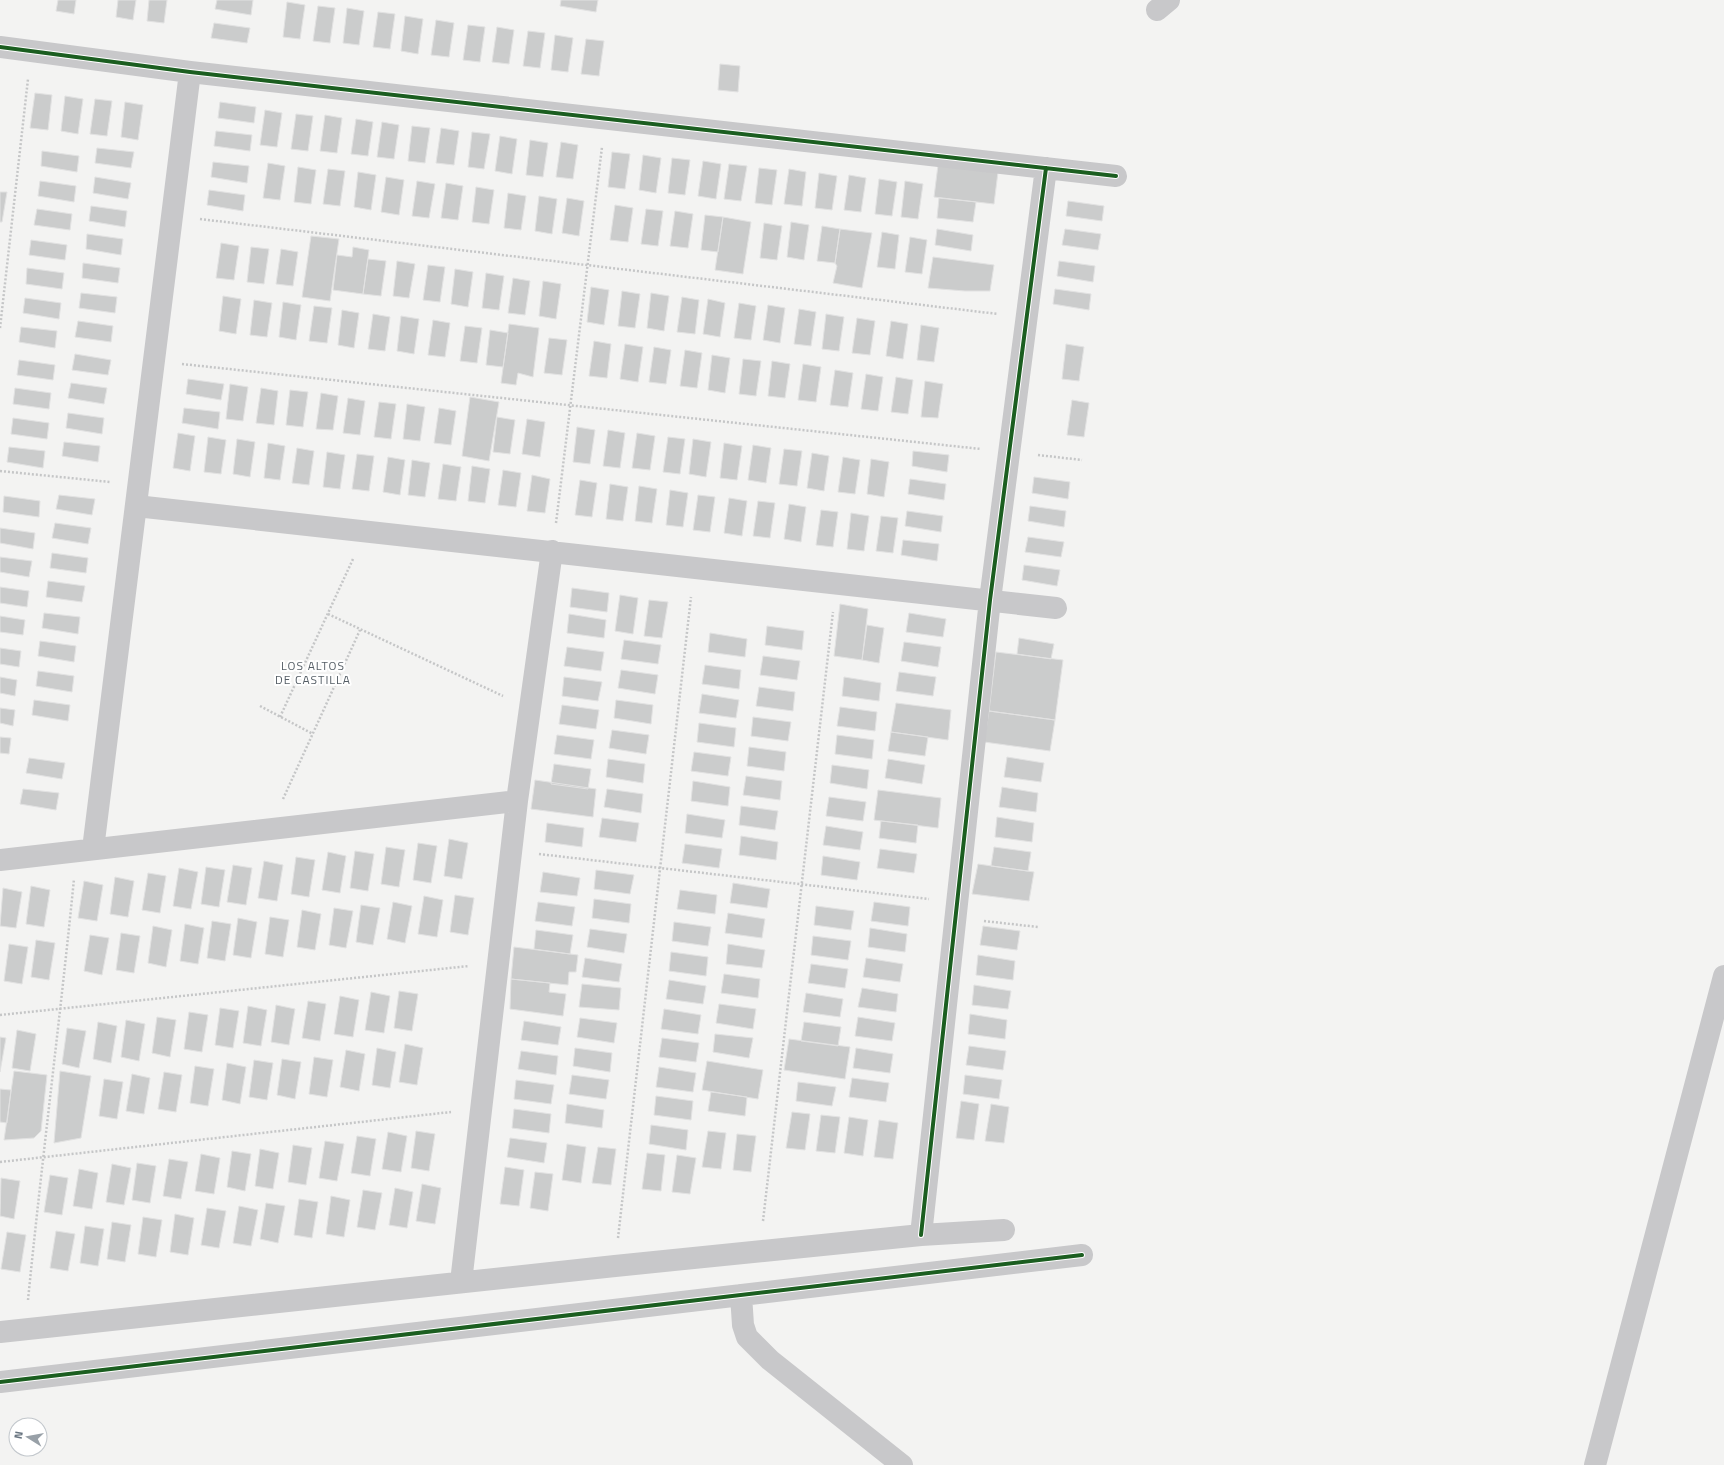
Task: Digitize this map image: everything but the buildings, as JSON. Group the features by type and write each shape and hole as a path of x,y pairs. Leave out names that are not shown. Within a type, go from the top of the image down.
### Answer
{"street":[{"path":"0,47 190,72 1116,176"},
{"path":"85,850 137,496 190,72"},
{"path":"921,1235 990,600 1046,168"},
{"path":"137,496 365,531 1056,608"},
{"path":"462,1282 517,801 552,551"},
{"path":"0,860 517,801"},
{"path":"1595,1465 1724,976"},
{"path":"0,1332 615,1266 921,1235 1004,1230"},
{"path":"0,1382 1082,1255"},
{"path":"741,1295 743,1325 747,1338 770,1360 902,1465"}],"path":[{"path":"0,328 32,51"},
{"path":"552,551 606,119"},
{"path":"172,216 1026,317"},
{"path":"154,361 1082,460"},
{"path":"0,470 137,496"},
{"path":"280,717 365,531"},
{"path":"615,1266 695,567"},
{"path":"760,1252 836,583"},
{"path":"328,614 530,709"},
{"path":"270,829 360,630"},
{"path":"260,706 313,734"},
{"path":"25,1330 42,1157 61,1009 85,850"},
{"path":"512,851 660,867 802,885 956,910 1038,927"},
{"path":"0,1015 499,963"},
{"path":"0,1162 482,1109"}],"cycle path":[{"path":"0,47 190,72 1116,176"},
{"path":"921,1235 990,600 1046,168"},
{"path":"0,1382 1082,1255"}],"district":[{"name":"LOS ALTOS DE CASTILLA","path":"313,672"}]}
